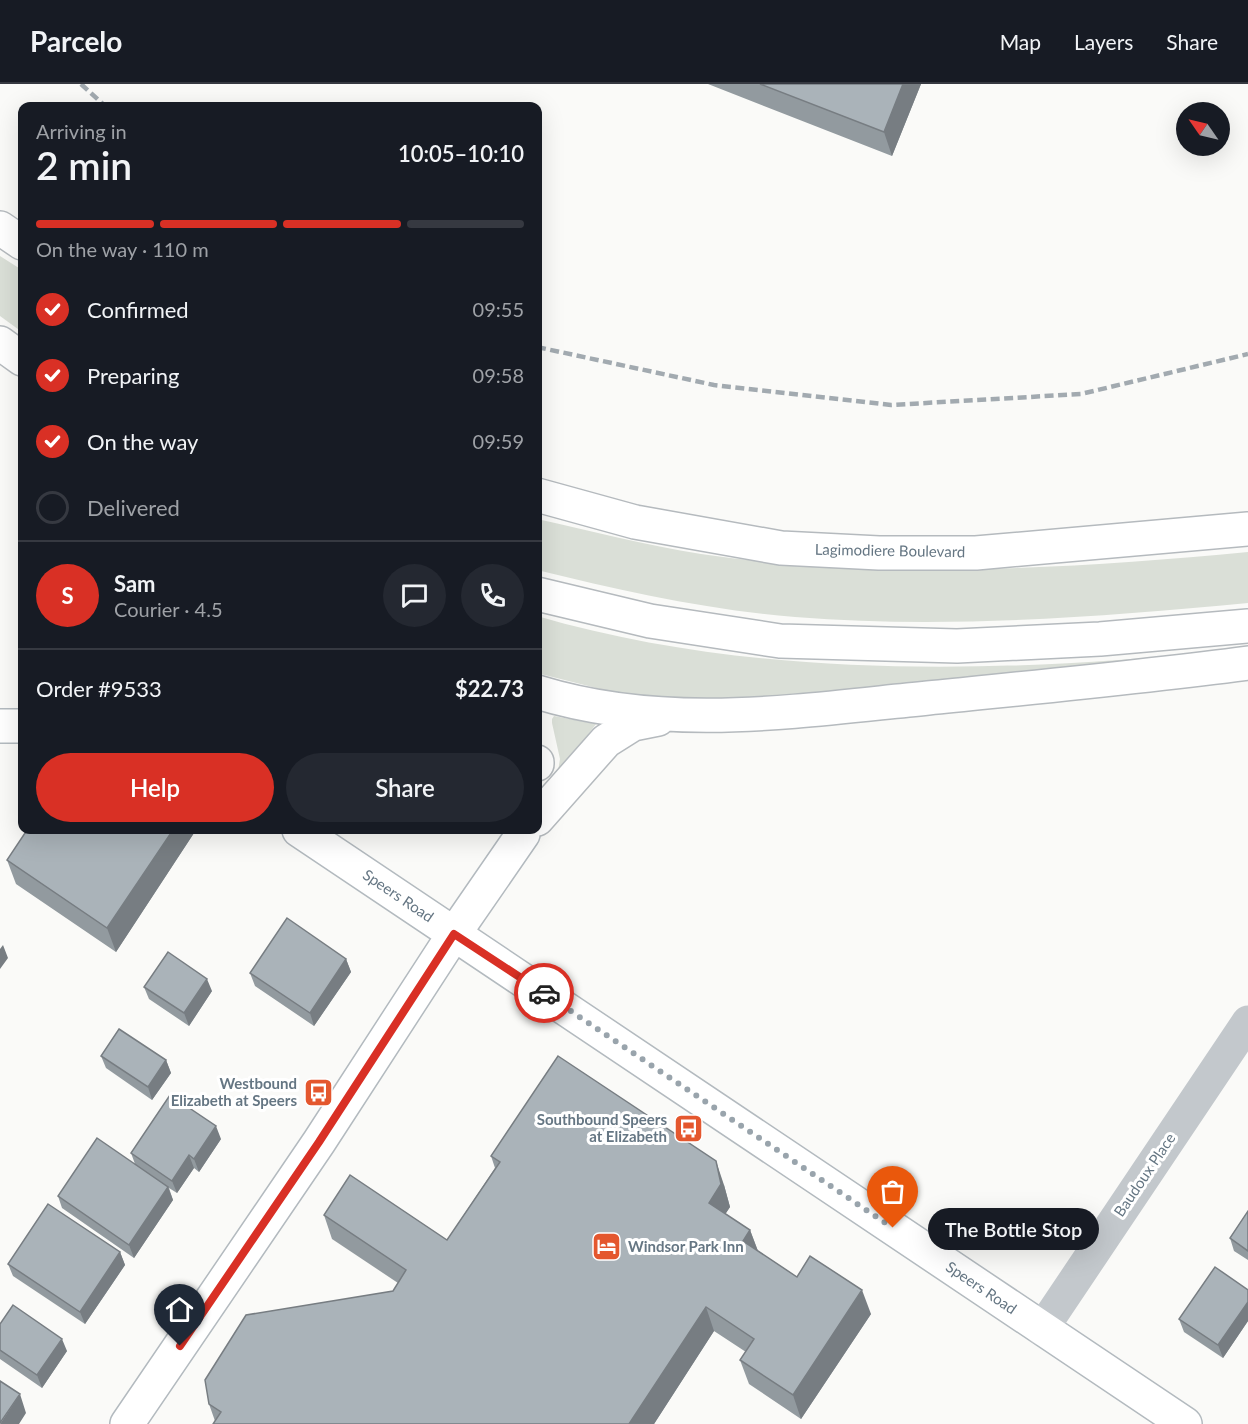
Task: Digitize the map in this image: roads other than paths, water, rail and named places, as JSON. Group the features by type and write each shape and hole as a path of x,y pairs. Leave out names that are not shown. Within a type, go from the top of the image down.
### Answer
{"main road":[{"path":"0,228 18,240"},
{"path":"0,343 18,355"},
{"name":"Lagimodiere Boulevard","path":"542,496 635,522 781,548 879,554 976,553 1248,529"},
{"path":"542,595 651,621 780,641 957,646 1100,639 1248,626"},
{"path":"542,693 600,708 634,713 743,716 1160,675 1248,663"},
{"path":"542,812 606,741 618,732 633,724 677,715"},
{"path":"0,726 18,726"},
{"name":"Speers Road","path":"305,834 1185,1424"},
{"path":"127,1424 319,1142 454,934 524,834"}],"street":[{"name":"Baudoux Place","path":"1042,1329 1248,1022"}],"railway":[{"path":"81,84 101,102"},
{"path":"542,348 714,385 891,405 1081,394 1248,354"}],"place":[{"name":"Westbound Elizabeth at Speers","path":"318,1093"},
{"name":"Southbound Speers at Elizabeth","path":"688,1129"},
{"name":"The Bottle Stop","path":"893,1228"},
{"name":"Windsor Park Inn","path":"607,1247"}]}
